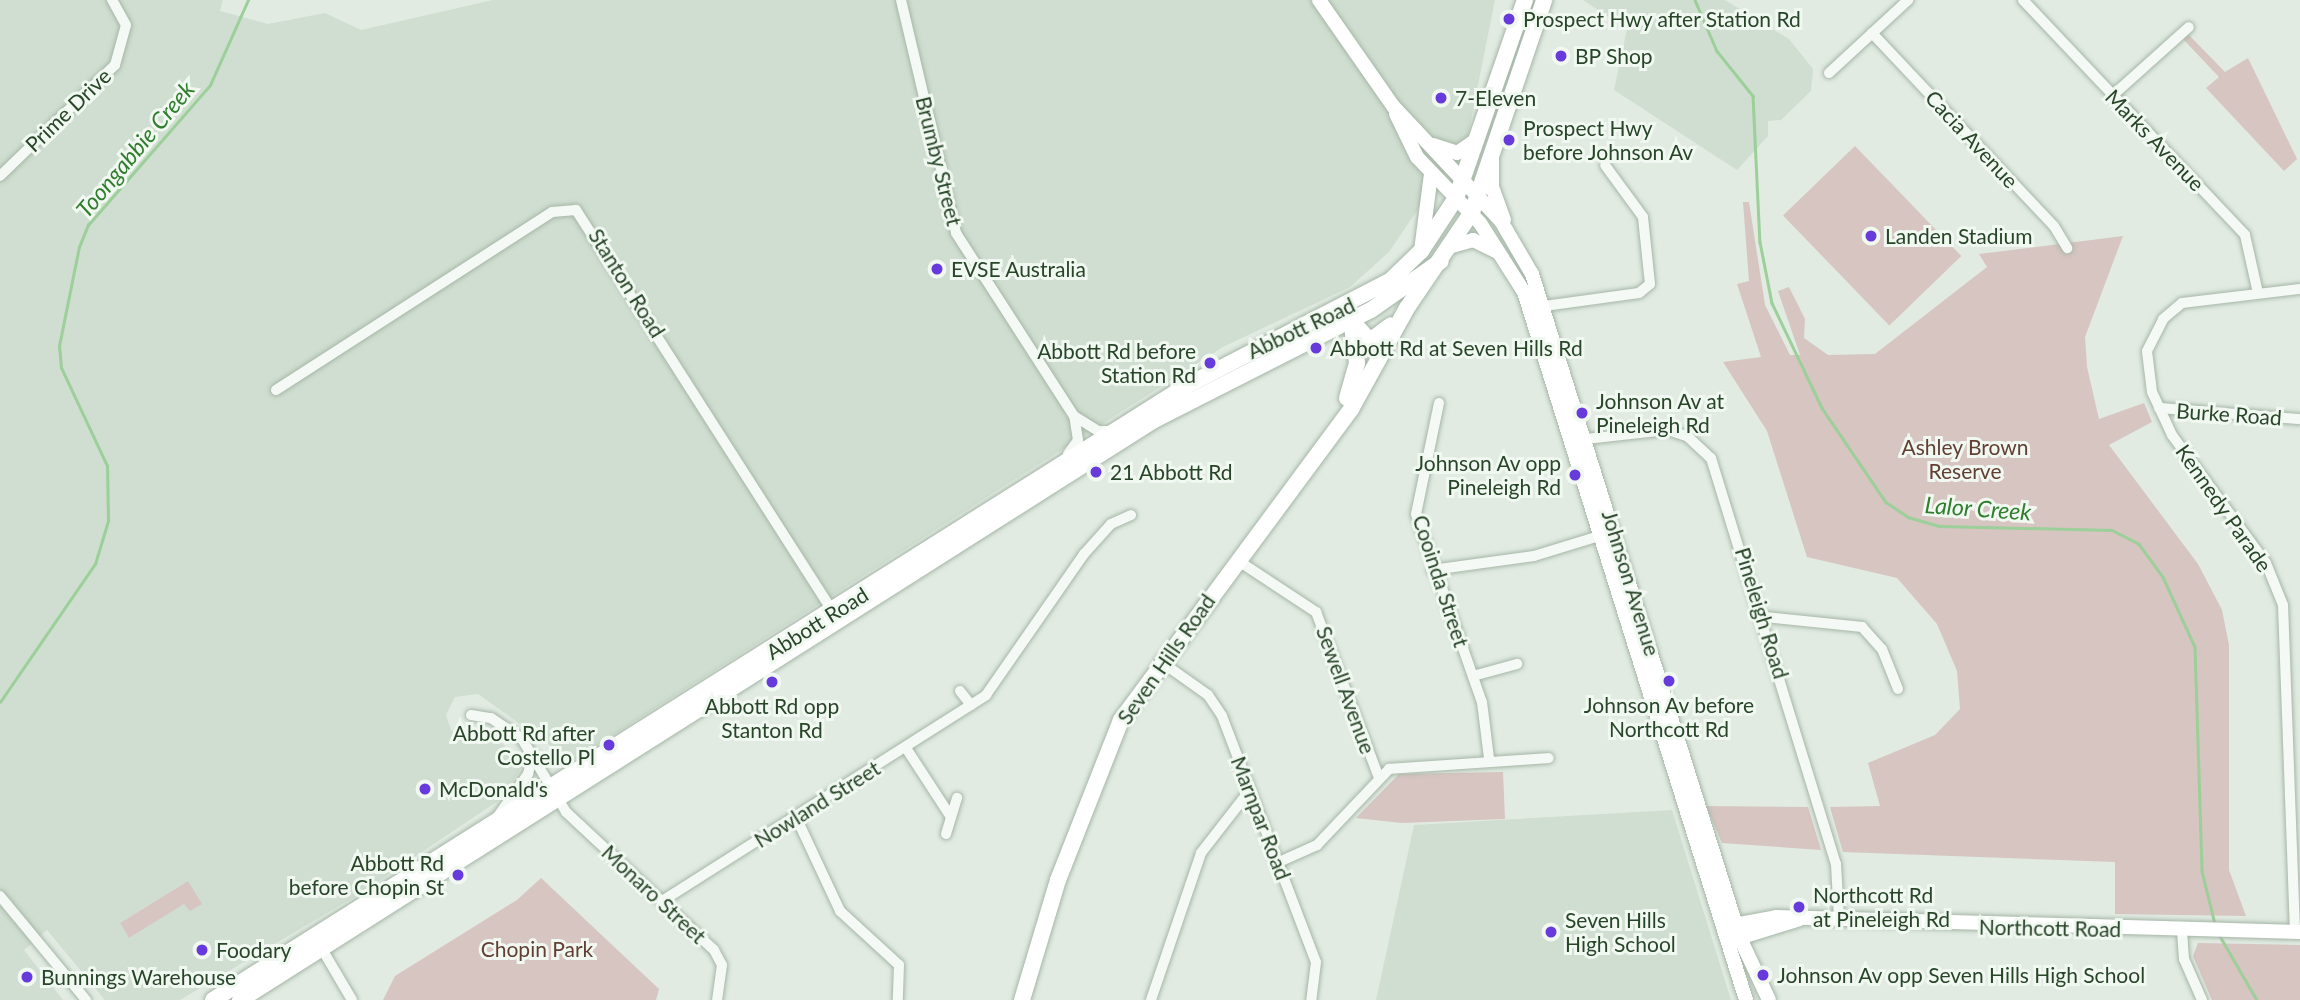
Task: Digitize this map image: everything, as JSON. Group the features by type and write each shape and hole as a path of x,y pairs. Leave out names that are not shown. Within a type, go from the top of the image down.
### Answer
{"main road":[{"path":"1320,0 1393,106"},
{"path":"1421,251 1463,183 1525,0"},
{"name":"Seven Hills Road","path":"1022,1000 1111,741 1160,661 1336,427 1407,308 1452,246 1475,205 1544,0"},
{"name":"Johnson Avenue","path":"1393,106 1463,183 1537,307 1570,441 1722,935 1746,1000"},
{"name":"Johnson Avenue","path":"1393,106 1431,174 1456,198 1475,205 1512,236 1615,530 1738,931 1769,1000"},
{"path":"1423,139 1452,154 1479,135"},
{"path":"1492,157 1495,198 1512,236"},
{"path":"1421,251 1431,174"},
{"path":"1452,246 1473,240 1505,257"},
{"name":"Abbott Road","path":"240,1000 555,795 1167,412 1350,313 1421,251"},
{"name":"Abbott Road","path":"837,618 1031,487 1216,369 1350,313 1391,299 1441,261"},
{"path":"1350,313 1363,338 1374,341 1407,308"},
{"name":"Seven Hills Road","path":"1336,427 1356,373 1350,313"},
{"name":"Abbott Road","path":"213,1000 495,824 555,795"},
{"name":"Northcott Road","path":"1722,935 1801,919 1839,918 2182,931 2297,932"}],"street":[{"name":"Prime Drive","path":"0,176 115,65 126,25 112,0"},
{"name":"Brumby Street","path":"901,0 956,233 1074,415"},
{"path":"1829,73 1908,0"},
{"name":"Marks Avenue","path":"2023,0 2245,235 2258,293"},
{"path":"2112,96 2189,27"},
{"name":"Cacia Avenue","path":"1872,33 2054,226 2067,248"},
{"path":"1537,307 1645,289 1651,277 1643,217 1605,165"},
{"name":"Stanton Road","path":"276,390 552,212 576,210 837,618"},
{"name":"Kennedy Parade","path":"2297,932 2283,605 2266,563 2159,408 2147,351 2163,319 2195,299 2300,289"},
{"name":"Cooinda Street","path":"1439,402 1416,501 1432,570 1473,677 1489,758"},
{"name":"Burke Road","path":"2159,408 2300,419"},
{"path":"1074,415 1098,431 1121,428"},
{"path":"1031,487 1078,444 1074,415"},
{"name":"Pineleigh Road","path":"1570,441 1668,430 1700,445 1718,472 1765,617 1836,864 1839,918"},
{"name":"Nowland Street","path":"662,901 906,748 971,705 1001,681 1084,554 1111,524 1131,515"},
{"path":"1432,570 1534,556 1615,530"},
{"name":"Sewell Avenue","path":"1237,560 1316,612 1379,778"},
{"path":"1765,617 1863,627 1882,649 1898,689"},
{"name":"Marnpar Road","path":"1160,661 1215,706 1279,862 1316,962 1311,1000"},
{"path":"1473,677 1517,664"},
{"path":"960,691 971,705"},
{"path":"471,715 491,718 533,754 528,774 495,824"},
{"path":"906,748 951,817"},
{"name":"Monaro Street","path":"533,754 555,795 714,950 722,965 717,1000"},
{"path":"1279,862 1317,845 1379,778 1403,765 1489,758 1549,758"},
{"path":"1151,1000 1205,845 1250,790"},
{"path":"946,834 957,798"},
{"path":"796,817 840,911 899,965 898,1000"},
{"path":"0,896 86,1000"},
{"path":"2182,931 2184,959 2202,1000"},
{"path":"322,949 352,1000"}],"shaded area":[{"path":"0,0 223,0 220,11 268,24 325,13 361,30 493,0 1495,0 1468,135 1389,252 1350,287 1223,347 572,761 478,694 455,697 446,715 451,730 463,738 499,740 523,765 501,799 359,894 180,1000 105,1000 47,930 24,950 63,1000 0,1000","holes":["188,881 185,903 129,938 120,923"]},
{"path":"1583,0 1725,0 1789,39 1813,69 1811,91 1781,120 1768,121 1768,136 1737,170 1614,90 1627,29"},
{"name":"Seven Hills High School","path":"1672,810 1731,1000 1376,1000 1414,825"}],"green space":[{"path":"2188,34 2225,72 2248,58 2297,159 2284,171 2206,88 2219,77 2183,39"},
{"name":"Landen Stadium","path":"1855,146 1961,256 1889,326 1783,215"},
{"name":"Ashley Brown Reserve","path":"1743,202 1749,202 1765,305 1790,355 1800,355 1778,291 1789,287 1805,319 1804,338 1828,355 1875,354 1987,267 1979,254 2123,236 2085,337 2087,367 2099,419 2144,403 2152,422 2109,445 2198,564 2222,610 2229,645 2229,870 2246,916 2115,914 2115,862 1843,852 1830,807 1880,806 1868,763 1935,735 1960,709 1957,671 1937,624 1897,578 1807,557 1767,431 1723,362 1761,357 1737,284 1749,281"},
{"path":"1503,772 1505,819 1402,823 1356,818 1399,774"},
{"path":"1706,806 1808,807 1821,850 1722,843"},
{"name":"Chopin Park","path":"541,878 659,989 656,1000 383,1000 395,976 517,900"},
{"path":"188,881 202,904 190,911 184,904 129,938 120,923"},
{"path":"2198,943 2300,945 2300,1000 2212,1000 2193,956"}],"waterway":[{"name":"Toongabbie Creek","path":"0,702 95,564 108,521 107,466 61,368 59,346 79,247 88,225 210,85 248,0"},
{"name":"Lalor Creek","path":"1695,0 1717,51 1753,96 1760,242 1772,303 1822,408 1886,502 1908,517 1940,526 2112,530 2139,544 2163,577 2195,647 2202,871 2215,924"},
{"name":"Lalor Creek","path":"2220,936 2257,1000"}],"place":[{"name":"Prospect Hwy after Station Rd","path":"1509,19"},
{"name":"BP Shop","path":"1561,56"},
{"name":"7-Eleven","path":"1441,98"},
{"name":"Prospect Hwy before Johnson Av","path":"1509,140"},
{"name":"Landen Stadium","path":"1871,236"},
{"name":"EVSE Australia","path":"937,269"},
{"name":"Abbott Rd at Seven Hills Rd","path":"1316,348"},
{"name":"Abbott Rd before Station Rd","path":"1210,363"},
{"name":"Johnson Av at Pineleigh Rd","path":"1582,413"},
{"name":"21 Abbott Rd","path":"1096,472"},
{"name":"Johnson Av opp Pineleigh Rd","path":"1575,475"},
{"name":"Johnson Av before Northcott Rd","path":"1669,681"},
{"name":"Abbott Rd opp Stanton Rd","path":"772,682"},
{"name":"Abbott Rd after Costello Pl","path":"609,745"},
{"name":"McDonald's","path":"425,789"},
{"name":"Abbott Rd before Chopin St","path":"458,875"},
{"name":"Northcott Rd at Pineleigh Rd","path":"1799,907"},
{"name":"Seven Hills High School","path":"1551,932"},
{"name":"Foodary","path":"202,950"},
{"name":"Johnson Av opp Seven Hills High School","path":"1763,975"},
{"name":"Bunnings Warehouse","path":"27,977"}]}
